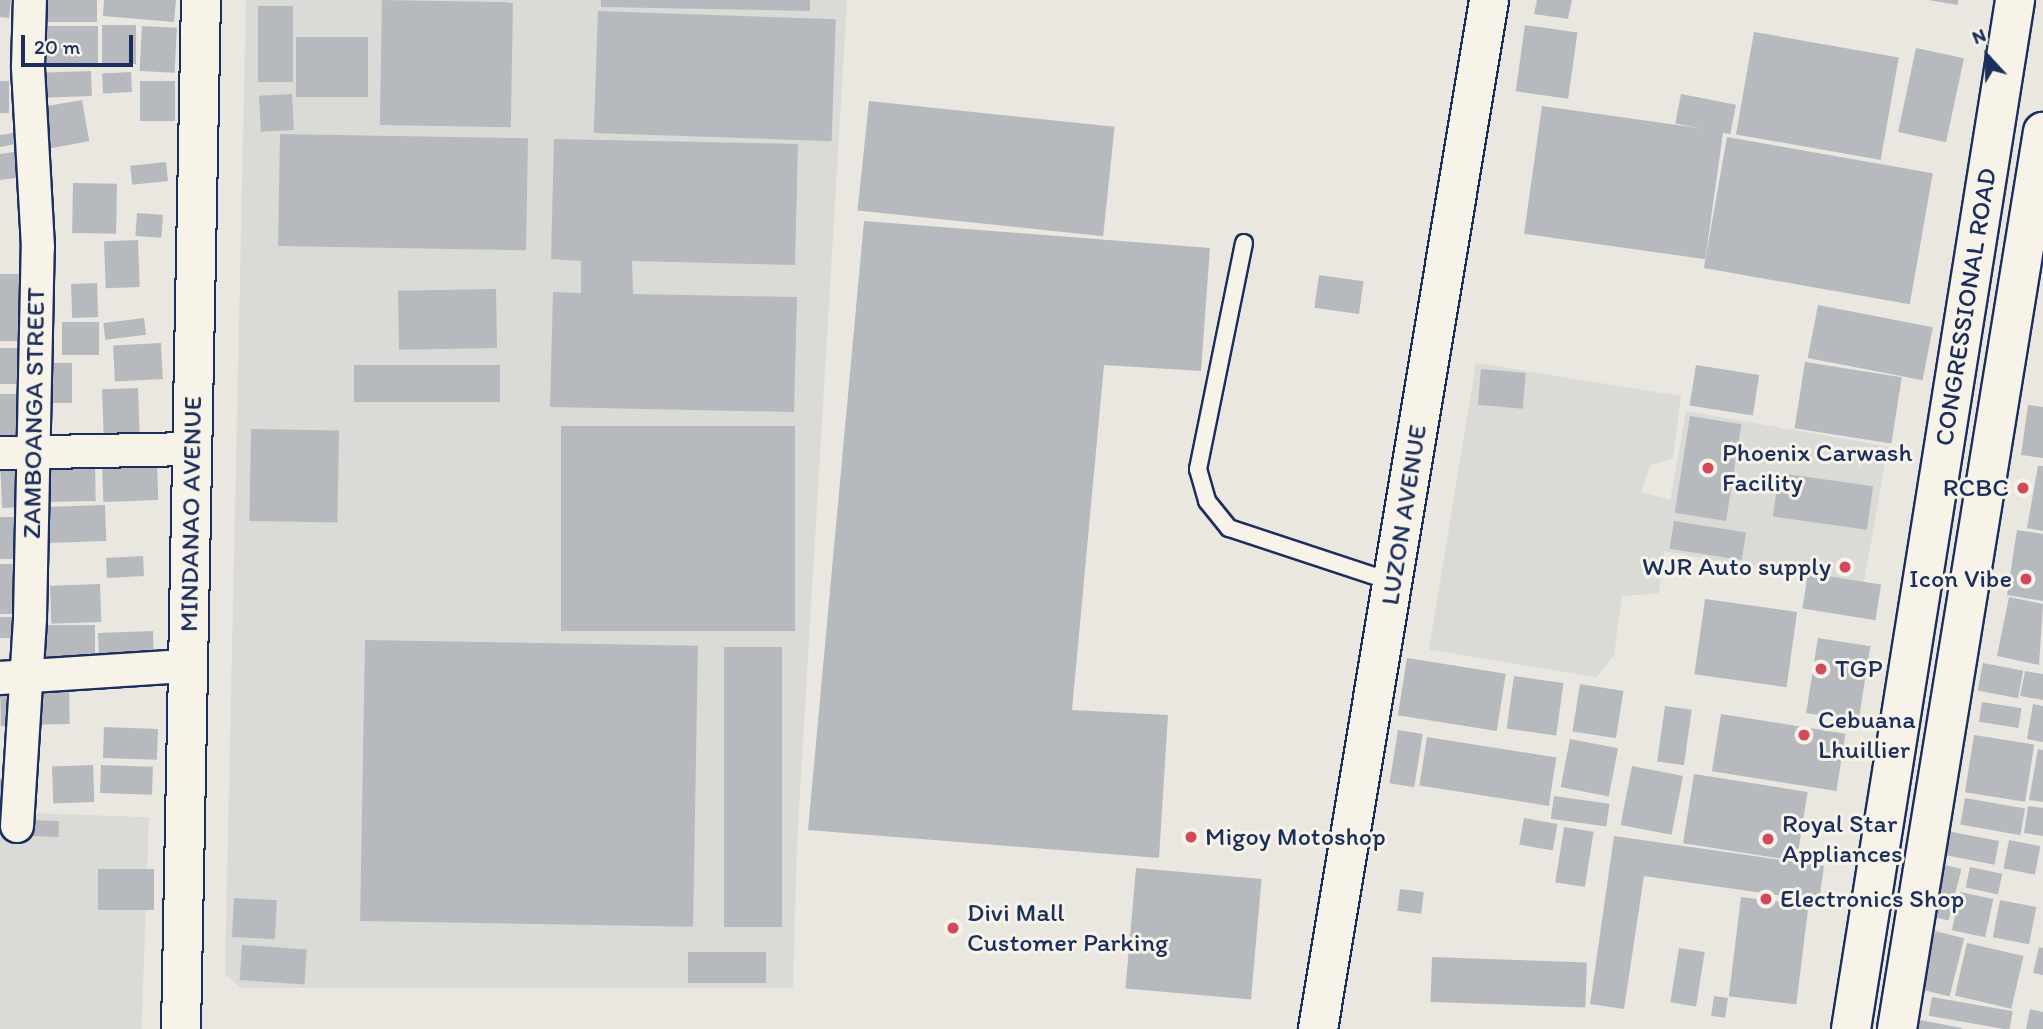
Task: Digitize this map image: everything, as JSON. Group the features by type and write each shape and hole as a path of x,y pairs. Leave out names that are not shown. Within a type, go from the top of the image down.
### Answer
{"street":[{"name":"ZAMBOANGA STREET","path":"17,827 13,678 32,454 38,247 28,66 30,0"},
{"name":"MINDANAO AVENUE","path":"181,1029 201,0"},
{"name":"LUZON AVENUE","path":"1318,1029 1489,0"},
{"name":"CONGRESSIONAL ROAD","path":"1852,1029 2015,0"},
{"name":"CONGRESSIONAL ROAD","path":"1897,1029 2043,132"},
{"path":"0,453 192,449"},
{"path":"13,678 188,666"}],"lane":[{"path":"1244,243 1198,469 1207,501 1229,528 1393,582"}],"shaded area":[{"path":"246,0 847,0 797,843 793,988 241,988 225,974"},
{"path":"1476,363 1681,396 1673,459 1650,465 1641,492 1671,500 1659,593 1622,596 1614,655 1597,677 1429,650"},
{"path":"1686,411 1888,447 1863,586 1661,551"},
{"path":"0,812 149,817 142,1029 0,1029"}],"building":[{"path":"0,0 11,0 9,18 0,17"},
{"path":"40,0 97,0 97,22 40,22"},
{"path":"104,0 176,0 174,22 103,16"},
{"path":"382,0 513,2 511,127 380,125"},
{"path":"601,0 810,0 810,11 601,7"},
{"path":"1537,0 1572,0 1568,19 1534,14"},
{"path":"1928,0 1958,0 1958,5"},
{"path":"258,6 293,6 293,82 258,82"},
{"path":"598,11 836,19 832,141 594,133"},
{"path":"102,25 136,25 136,64 102,64"},
{"path":"1525,25 1577,32 1568,99 1516,91"},
{"path":"39,26 98,26 98,64 39,64"},
{"path":"142,26 177,28 175,73 140,71"},
{"path":"1754,32 1899,58 1881,160 1736,134"},
{"path":"296,37 368,37 368,97 296,97"},
{"path":"1916,48 1964,58 1946,142 1898,132"},
{"path":"91,71 92,96 41,98 40,73"},
{"path":"131,72 132,92 103,93 102,74"},
{"path":"0,81 9,81 9,113 0,113"},
{"path":"140,81 175,81 175,121 140,121"},
{"path":"292,94 294,130 261,132 259,96"},
{"path":"1681,94 1736,105 1730,134 1675,123"},
{"path":"82,100 89,141 42,150 35,108"},
{"path":"869,101 1115,127 1103,236 858,210"},
{"path":"1542,106 1723,131 1705,259 1524,234"},
{"path":"20,132 21,143 0,147 0,135"},
{"path":"280,134 528,138 526,250 278,246"},
{"path":"1727,137 1933,173 1910,304 1704,268"},
{"path":"554,139 798,144 795,265 632,261 633,294 797,297 794,412 550,407 553,292 581,293 581,261 551,259"},
{"path":"27,150 31,176 0,180 0,154"},
{"path":"166,162 168,181 132,185 130,166"},
{"path":"73,183 117,184 116,234 72,233"},
{"path":"137,213 163,215 161,238 135,236"},
{"path":"864,221 1210,248 1201,371 1104,365 1072,710 1168,715 1159,858 808,830"},
{"path":"138,240 140,287 106,288 104,241"},
{"path":"0,274 33,274 33,341 0,341"},
{"path":"1319,275 1364,281 1359,314 1314,308"},
{"path":"97,283 98,317 72,318 71,284"},
{"path":"496,289 497,348 399,350 398,291"},
{"path":"1818,305 1933,327 1923,380 1808,358"},
{"path":"144,318 146,335 105,340 103,323"},
{"path":"62,322 99,322 99,355 62,355"},
{"path":"161,343 163,379 115,381 113,346"},
{"path":"0,348 18,348 18,384 0,384"},
{"path":"1805,362 1902,377 1891,444 1795,428"},
{"path":"42,363 72,363 72,403 42,403"},
{"path":"354,365 500,365 500,402 354,402"},
{"path":"1696,365 1759,375 1753,416 1690,405"},
{"path":"1481,369 1526,373 1523,409 1478,405"},
{"path":"138,388 140,446 104,447 102,389"},
{"path":"0,394 27,394 27,442 0,442"},
{"path":"2028,405 2043,407 2043,458 2021,455"},
{"name":"Phoenix Carwash Facility","path":"1690,416 1741,424 1726,521 1675,513"},
{"path":"561,426 795,426 795,631 561,631"},
{"path":"251,429 339,431 337,523 249,521"},
{"path":"95,462 96,501 40,502 39,463"},
{"path":"157,462 158,500 103,502 102,464"},
{"path":"22,463 24,507 2,508 0,464"},
{"path":"2038,466 2043,466 2043,531 2027,528"},
{"path":"1779,473 1873,486 1867,530 1773,517"},
{"path":"105,505 106,541 46,543 45,507"},
{"path":"0,517 17,517 17,559 0,559"},
{"path":"1674,521 1746,532 1742,560 1670,549"},
{"name":"Icon Vibe","path":"2017,530 2043,534 2043,601 2007,595"},
{"path":"143,556 144,576 107,578 106,558"},
{"path":"0,564 23,564 23,614 0,614"},
{"path":"1808,573 1881,585 1875,620 1802,609"},
{"path":"100,584 101,622 51,624 50,586"},
{"path":"2009,597 2043,604 2039,665 1997,656"},
{"path":"1705,599 1797,612 1787,687 1694,674"},
{"path":"0,617 23,617 23,638 0,638"},
{"path":"39,625 95,625 95,659 39,659"},
{"path":"153,631 154,660 99,662 98,633"},
{"path":"1818,638 1870,646 1858,721 1806,713"},
{"path":"365,640 698,646 693,927 360,921"},
{"path":"724,647 782,647 782,927 724,927"},
{"path":"1407,658 1506,674 1497,731 1398,715"},
{"path":"1983,663 2023,671 2018,698 1978,690"},
{"path":"2025,671 2043,674 2043,700 2020,696"},
{"path":"1514,676 1564,683 1556,735 1507,728"},
{"path":"0,680 10,680 11,726 1,726"},
{"path":"41,683 69,683 70,724 42,724"},
{"path":"1580,684 1623,691 1616,738 1572,731"},
{"path":"1982,702 2022,708 2018,728 1979,722"},
{"path":"2033,704 2043,706 2043,742 2027,739"},
{"path":"1665,706 1692,710 1684,765 1657,761"},
{"path":"1721,714 1845,734 1836,791 1712,771"},
{"path":"104,727 158,729 157,760 103,758"},
{"path":"1398,730 1423,734 1414,787 1390,783"},
{"path":"1974,735 2034,745 2025,802 1965,792"},
{"path":"1427,737 1556,757 1549,806 1419,785"},
{"path":"1570,739 1618,748 1609,796 1561,787"},
{"path":"2038,749 2043,750 2043,802 2029,800"},
{"path":"93,765 94,802 53,803 52,766"},
{"path":"101,765 153,767 152,795 100,793"},
{"path":"1632,766 1683,776 1672,835 1621,825"},
{"path":"1694,774 1808,792 1797,861 1683,843"},
{"path":"0,779 10,780 9,804 0,803"},
{"path":"1554,796 1609,804 1606,827 1551,819"},
{"path":"1965,798 2025,809 2020,835 1960,825"},
{"path":"2028,806 2043,808 2043,836 2024,833"},
{"path":"1524,818 1557,824 1553,850 1519,845"},
{"path":"31,820 59,821 58,837 30,836"},
{"path":"1564,827 1594,832 1585,887 1555,882"},
{"path":"1947,831 1999,841 1994,865 1942,855"},
{"path":"1614,836 1824,866 1819,901 1644,876 1624,1009 1590,1004"},
{"path":"2009,840 2040,846 2035,875 2003,868"},
{"path":"1941,864 1961,869 1949,921 1928,915"},
{"path":"1970,867 2002,874 1998,894 1966,888"},
{"path":"1136,868 1262,879 1251,1000 1125,989"},
{"path":"98,869 154,869 154,910 98,910"},
{"path":"1400,889 1424,892 1421,914 1397,911"},
{"path":"1960,892 1993,899 1985,937 1952,930"},
{"path":"1741,897 1808,905 1796,1005 1729,996"},
{"path":"234,898 277,900 275,939 232,937"},
{"path":"2000,900 2036,907 2029,944 1993,937"},
{"path":"1935,931 1964,938 1950,996 1920,989"},
{"path":"1967,943 2024,956 2011,1009 1955,996"},
{"path":"242,945 307,950 304,984 240,980"},
{"path":"2039,947 2043,948 2043,975 2033,973"},
{"path":"1679,948 1705,952 1696,1006 1670,1002"},
{"path":"688,952 766,952 766,983 688,983"},
{"path":"1432,957 1587,962 1585,1007 1430,1002"},
{"path":"1714,996 1728,998 1725,1018 1711,1016"},
{"path":"1932,997 2013,1011 2010,1029 1929,1016"},
{"path":"2030,1009 2043,1012 2043,1029 2026,1029"},
{"path":"1920,1020 1962,1028 1962,1029 1918,1029"}],"place":[{"name":"Phoenix Carwash Facility","path":"1708,468"},
{"name":"RCBC","path":"2023,488"},
{"name":"WJR Auto supply","path":"1845,567"},
{"name":"Icon Vibe","path":"2026,579"},
{"name":"TGP","path":"1821,669"},
{"name":"Cebuana Lhuillier","path":"1804,735"},
{"name":"Migoy Motoshop","path":"1191,837"},
{"name":"Royal Star Appliances","path":"1768,839"},
{"name":"Electronics Shop","path":"1766,899"},
{"name":"Divi Mall Customer Parking","path":"953,928"}]}
